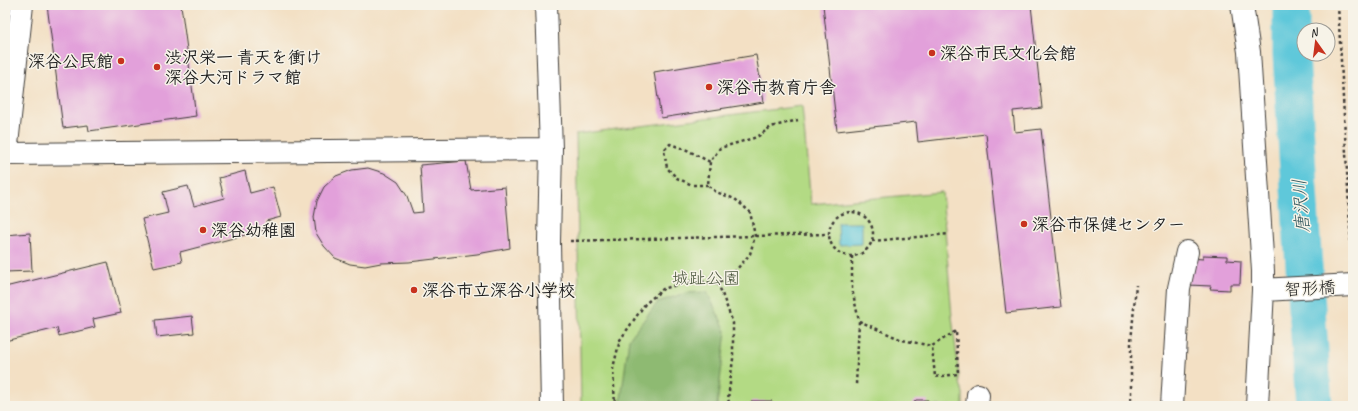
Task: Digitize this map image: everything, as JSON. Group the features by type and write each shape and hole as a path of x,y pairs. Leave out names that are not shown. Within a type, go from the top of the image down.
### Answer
{"street":[{"path":"22,5 6,154 551,149"},
{"path":"546,5 551,149 549,242 552,406"},
{"path":"1242,5 1249,52 1267,290 1257,406"},
{"path":"1172,406 1179,288 1187,252"},
{"name":"智形橋","path":"1267,290 1351,279"}],"path":[{"path":"1338,5 1351,279"},
{"path":"708,185 710,162 720,148 756,138 771,127 798,120"},
{"path":"615,406 613,368 620,340 645,304 663,289 690,281 718,283 731,276 750,254 755,236 750,212 735,200 716,192 708,185 692,185 677,178 667,168 664,150 670,144 687,150 710,162"},
{"path":"847,212 862,214 868,219 872,226 874,233 872,241 864,252 858,255 845,256 833,247 830,241 830,227 834,220 847,212"},
{"path":"549,242 829,234"},
{"path":"872,241 949,234"},
{"path":"852,256 852,289 859,321 856,386"},
{"path":"718,283 733,323 732,359 728,399 730,406"},
{"path":"1131,406 1131,342 1136,285"},
{"path":"859,321 902,340 932,346 956,331 958,374 934,377 932,346"}],"green space":[{"name":"城趾公園","path":"802,106 811,204 942,192 952,317 960,383 963,393 963,406 581,406 576,134"},
{"path":"707,292 726,331 717,406 622,406 621,399 629,339 658,302 686,293"}],"water":[{"path":"838,223 862,223 862,244 839,245"}],"building":[{"name":"深谷公民館","path":"47,5 181,5 196,116 89,131 88,125 63,128"},
{"name":"深谷市民文化会館","path":"823,5 1031,5 1042,108 1013,111 1015,132 1041,129 1061,307 1006,313 986,134 918,142 916,122 837,131"},
{"name":"深谷市教育庁舎","path":"756,55 764,102 661,118 654,72"},
{"path":"466,161 471,190 505,187 510,248 477,254 409,262 381,263 365,266 350,264 335,258 324,246 316,233 314,217 317,201 324,187 336,176 352,170 368,168 384,173 398,182 407,196 413,213 423,212 420,165"},
{"path":"245,171 250,193 273,187 281,217 266,221 268,229 180,252 182,262 154,268 142,219 168,213 163,192 188,186 194,206 224,198 219,178"},
{"path":"30,233 32,271 5,272 5,235"},
{"path":"1203,255 1227,256 1227,260 1241,261 1240,284 1230,284 1230,290 1210,289 1211,286 1188,285 1189,258 1203,259"},
{"path":"108,262 121,313 93,319 95,327 59,336 57,328 5,341 5,287"},
{"path":"192,316 194,333 157,337 155,320"},
{"path":"916,400 928,400 927,406 911,406"},
{"path":"751,401 772,401 772,406 752,406"}],"waterway":[{"name":"唐沢川","path":"1291,5 1291,55 1314,406"}],"place":[{"name":"深谷市民文化会館","path":"932,53"},
{"name":"深谷公民館","path":"121,61"},
{"name":"渋沢栄一 青天を衝け 深谷大河ドラマ館","path":"157,67"},
{"name":"深谷市教育庁舎","path":"709,87"},
{"name":"深谷市保健センター","path":"1024,224"},
{"name":"深谷幼稚園","path":"203,230"},
{"name":"深谷市立深谷小学校","path":"414,290"}]}
